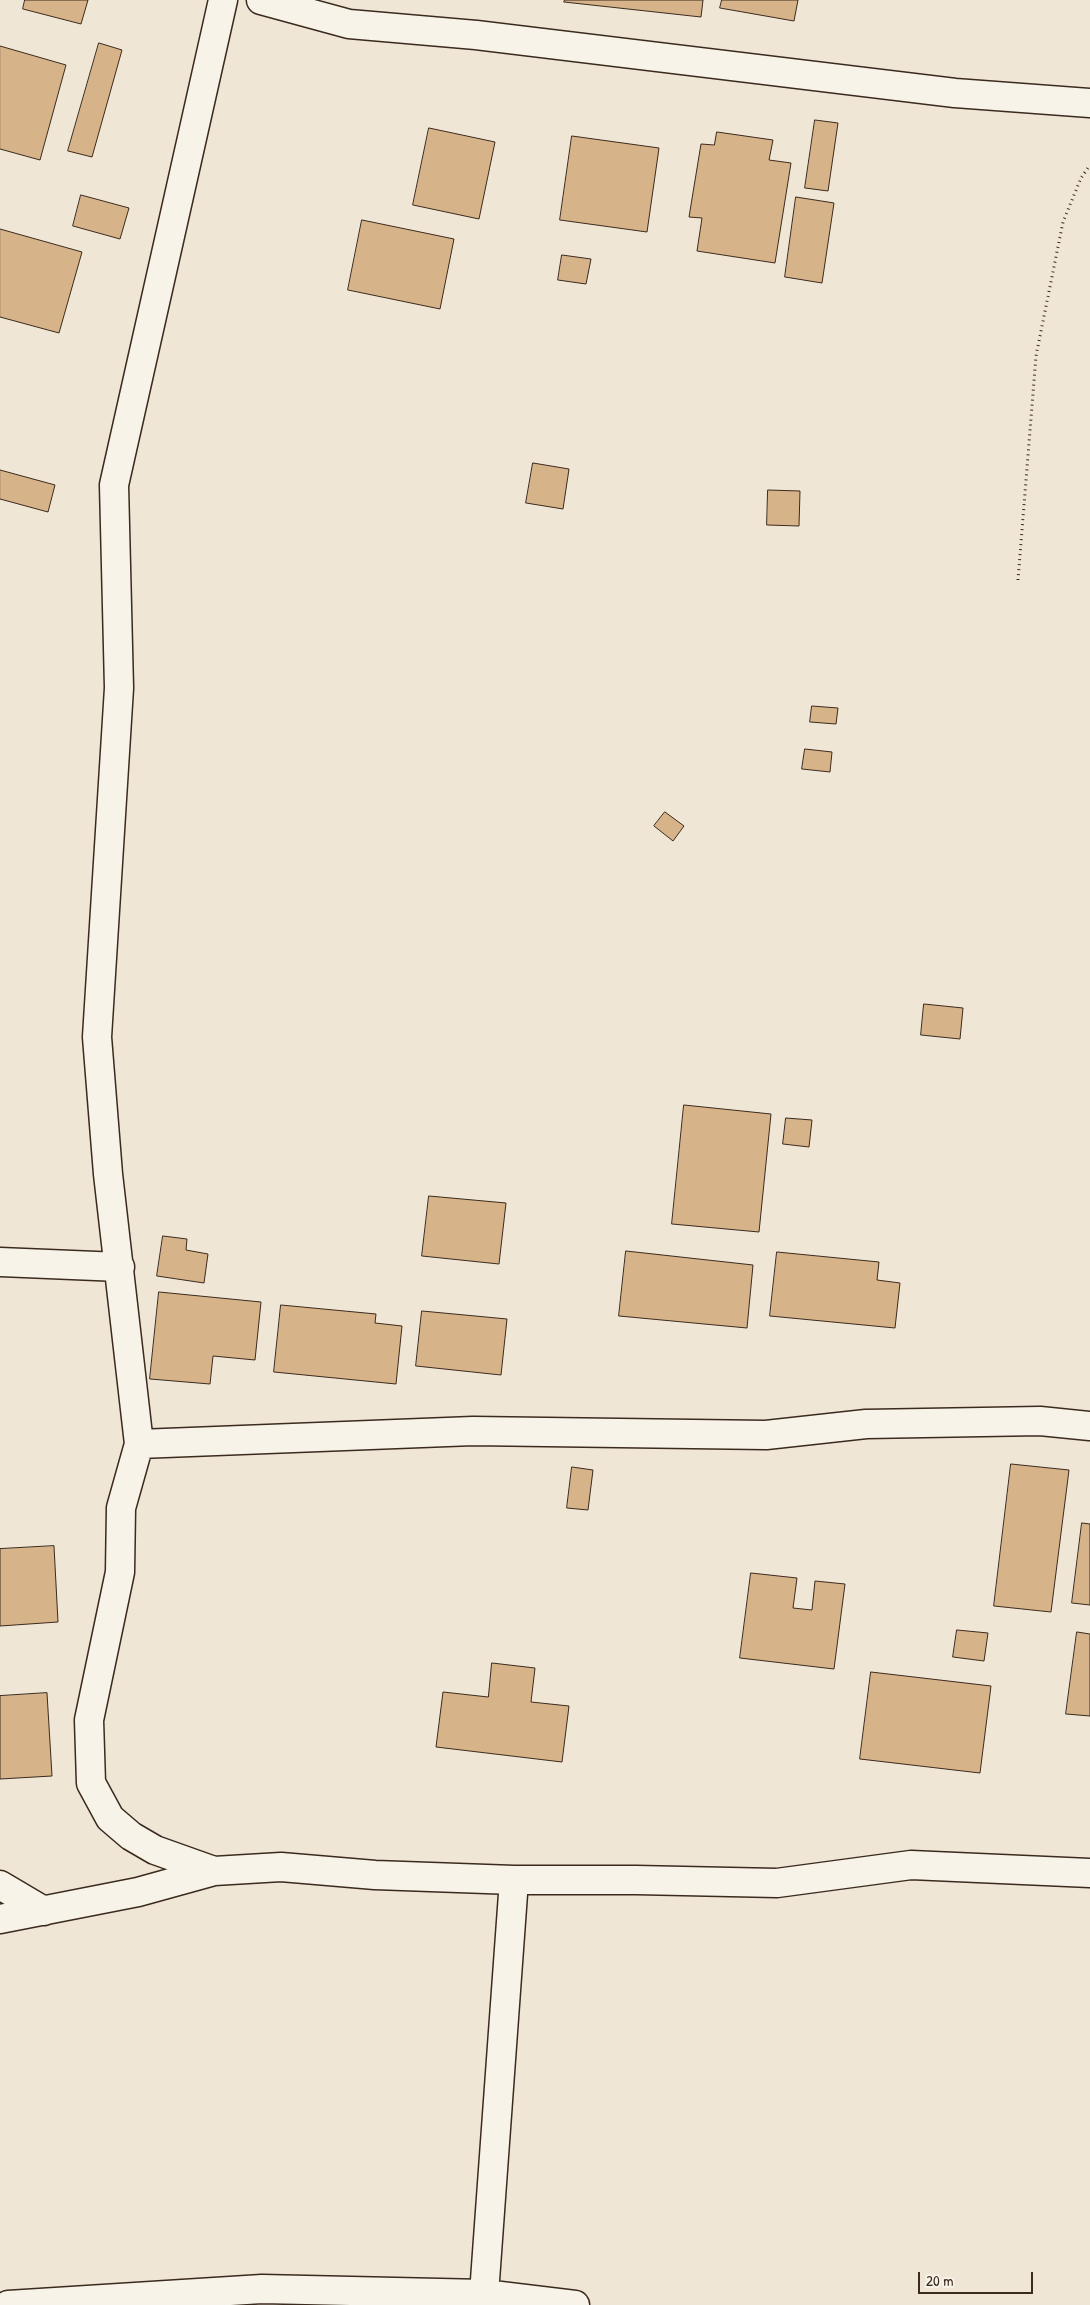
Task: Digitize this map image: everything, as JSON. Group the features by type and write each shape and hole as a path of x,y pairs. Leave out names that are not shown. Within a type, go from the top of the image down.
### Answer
{"street":[{"path":"214,1871 156,1850 131,1836 110,1818 91,1783 89,1720 120,1572 120,1508 139,1444 108,1174 96,1037 119,688 114,485 224,0"},
{"path":"261,0 349,24 476,35 955,93 1090,103"},
{"path":"0,1262 120,1267"},
{"path":"139,1444 473,1431 766,1435 866,1424 1040,1421 1090,1426"},
{"path":"0,1919 138,1892 214,1871 281,1867 376,1875 514,1880 777,1883 911,1865 1090,1873"},
{"path":"484,2294 514,1880"},
{"path":"0,1885 44,1911"},
{"path":"8,2305 262,2297 484,2294 575,2305"}],"path":[{"path":"1018,580 1036,356 1063,222 1081,178 1090,165"}],"building":[{"path":"25,0 88,0 81,24 23,9"},
{"path":"565,0 703,0 701,17 564,2"},
{"path":"722,0 798,0 794,21 720,8"},
{"path":"99,43 122,50 92,157 68,151"},
{"path":"0,46 66,65 40,160 0,149"},
{"path":"815,120 838,123 828,191 805,188"},
{"path":"429,128 495,142 479,219 413,205"},
{"path":"717,132 773,140 769,160 791,163 775,263 697,251 702,218 689,217 701,144 714,145"},
{"path":"572,136 659,148 647,232 560,220"},
{"path":"81,195 129,208 120,239 73,226"},
{"path":"796,197 834,203 822,283 785,277"},
{"path":"362,220 454,239 440,309 348,290"},
{"path":"0,229 82,252 59,333 0,317"},
{"path":"562,255 591,259 586,284 558,280"},
{"path":"533,463 569,469 563,509 526,503"},
{"path":"0,470 55,485 48,512 0,499"},
{"path":"768,490 800,491 799,526 767,525"},
{"path":"812,706 838,708 836,724 810,722"},
{"path":"805,749 832,752 830,772 802,769"},
{"path":"665,812 684,826 673,841 654,826"},
{"path":"924,1004 963,1008 960,1039 921,1035"},
{"path":"684,1105 771,1114 759,1232 672,1224"},
{"path":"786,1118 812,1120 809,1147 783,1144"},
{"path":"429,1196 506,1203 499,1264 422,1256"},
{"path":"163,1236 187,1239 186,1250 208,1254 204,1283 157,1276"},
{"path":"626,1251 753,1265 747,1328 619,1316"},
{"path":"777,1252 879,1262 877,1280 900,1283 895,1328 770,1316"},
{"path":"159,1292 261,1302 255,1360 213,1356 210,1384 150,1379"},
{"path":"281,1305 376,1314 375,1323 402,1326 396,1384 274,1372"},
{"path":"422,1311 507,1319 501,1375 416,1366"},
{"path":"1011,1464 1069,1470 1051,1612 994,1606"},
{"path":"572,1467 593,1470 588,1510 567,1508"},
{"path":"1082,1523 1090,1524 1090,1605 1072,1603"},
{"path":"54,1546 58,1622 0,1626 0,1549"},
{"path":"751,1573 797,1578 793,1608 812,1610 815,1581 845,1584 834,1669 740,1658"},
{"path":"957,1630 988,1633 984,1661 953,1657"},
{"path":"1077,1632 1090,1634 1090,1716 1066,1714"},
{"path":"492,1663 535,1668 531,1702 569,1706 562,1762 436,1747 443,1692 488,1697"},
{"path":"871,1672 991,1686 980,1773 860,1759"},
{"path":"47,1693 52,1776 0,1779 0,1696"}]}
